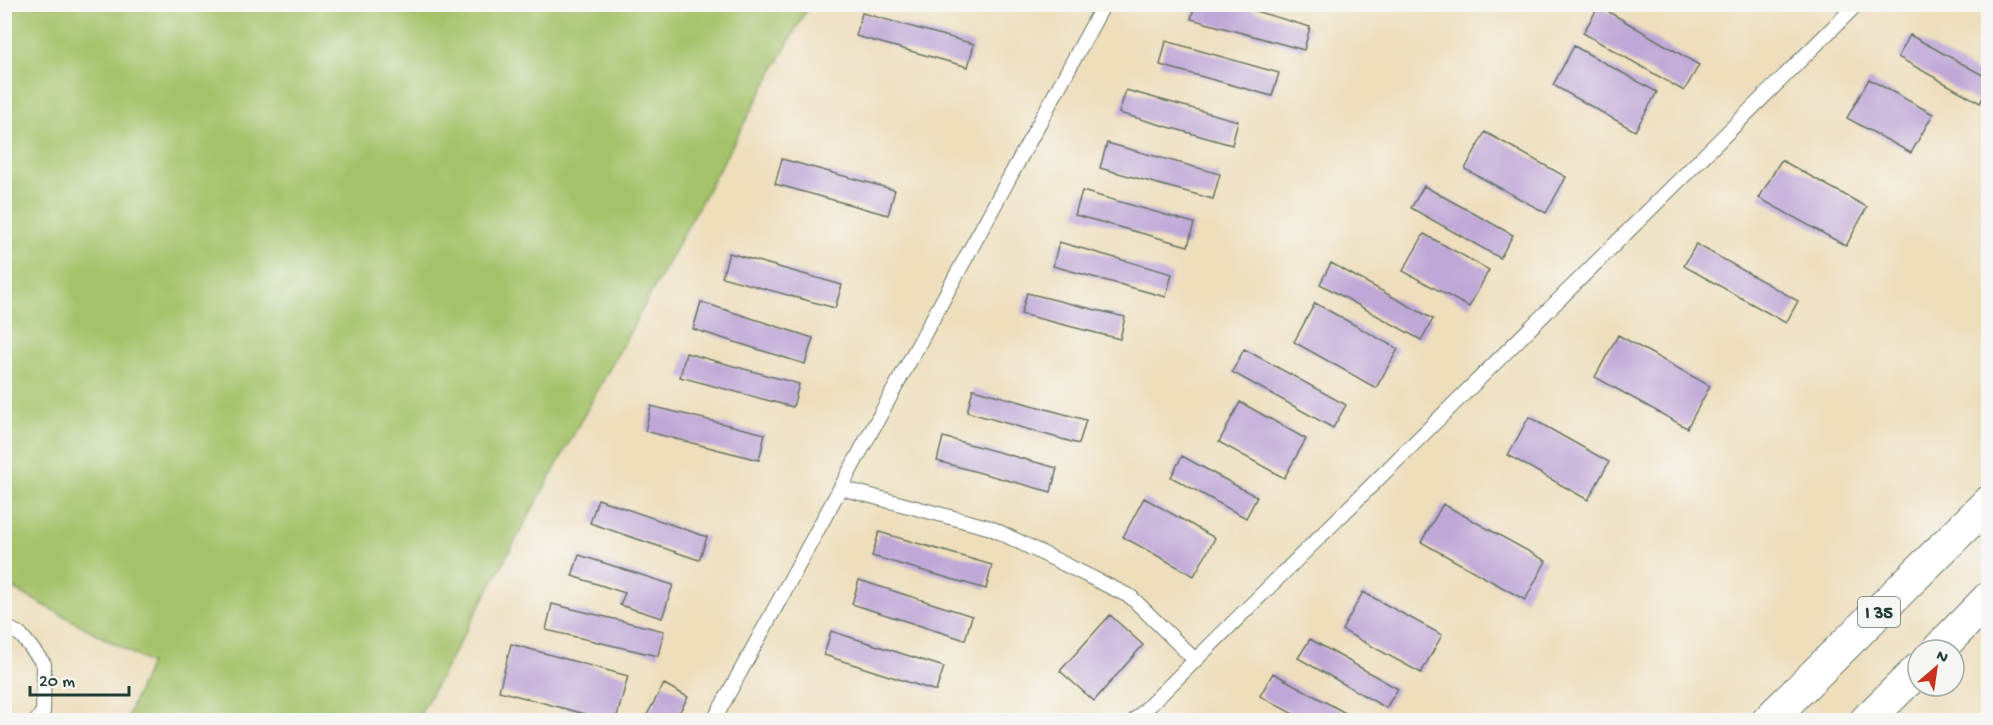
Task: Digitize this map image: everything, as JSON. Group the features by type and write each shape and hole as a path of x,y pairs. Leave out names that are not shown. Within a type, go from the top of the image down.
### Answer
{"highway":[{"name":"I 35","path":"1769,720 1989,503"},
{"path":"1950,638 1989,599"},
{"path":"1867,720 1906,682"}],"lane":[{"path":"714,720 1104,4"},
{"path":"1135,720 1857,4"},
{"path":"840,488 991,528 1131,597 1195,660"},
{"path":"4,626 21,635 44,664 44,712 37,720"}],"green space":[{"path":"4,5 809,5 417,720 126,720 150,663 5,584"}],"building":[{"path":"1195,4 1231,4 1310,27 1304,50 1191,19"},
{"path":"1599,6 1699,65 1684,91 1583,33"},
{"path":"862,13 974,44 968,67 856,36"},
{"path":"1910,35 1988,78 1988,88 1980,103 1898,57"},
{"path":"1166,41 1279,73 1272,96 1160,65"},
{"path":"1574,46 1657,92 1635,131 1553,85"},
{"path":"1869,79 1933,114 1911,153 1847,118"},
{"path":"1126,90 1238,121 1232,145 1119,113"},
{"path":"1485,132 1566,177 1546,213 1465,169"},
{"path":"1107,143 1220,174 1213,199 1100,168"},
{"path":"782,159 895,190 888,215 775,184"},
{"path":"1781,160 1867,207 1846,246 1759,198"},
{"path":"1424,186 1513,235 1500,258 1411,208"},
{"path":"1082,191 1194,223 1188,246 1075,215"},
{"path":"1424,234 1489,270 1469,307 1403,271"},
{"path":"1059,242 1172,274 1166,297 1053,266"},
{"path":"1696,244 1798,301 1786,323 1684,266"},
{"path":"729,253 842,285 835,308 722,277"},
{"path":"1331,263 1433,319 1421,340 1320,284"},
{"path":"1027,293 1125,317 1120,339 1021,314"},
{"path":"701,302 813,338 805,364 693,329"},
{"path":"1315,303 1398,349 1376,388 1294,342"},
{"path":"1618,335 1710,386 1687,428 1595,377"},
{"path":"1244,349 1346,405 1333,428 1232,372"},
{"path":"686,353 799,384 793,407 680,377"},
{"path":"973,389 1086,420 1079,444 967,412"},
{"path":"1240,402 1306,439 1284,478 1219,442"},
{"path":"651,406 765,434 759,460 645,431"},
{"path":"1529,417 1609,462 1588,500 1508,455"},
{"path":"943,437 1057,468 1051,492 937,461"},
{"path":"1182,456 1257,497 1246,518 1171,477"},
{"path":"1144,498 1215,538 1194,576 1123,537"},
{"path":"598,499 707,537 699,560 590,523"},
{"path":"1443,504 1546,561 1525,600 1421,542"},
{"path":"879,532 992,565 986,589 872,556"},
{"path":"579,555 673,585 662,618 620,605 625,593 572,576"},
{"path":"859,580 972,616 965,640 852,604"},
{"path":"1363,592 1442,635 1421,673 1342,630"},
{"path":"552,604 664,631 658,656 546,630"},
{"path":"1110,615 1143,645 1094,701 1060,671"},
{"path":"831,631 944,667 936,691 824,655"},
{"path":"1310,639 1398,689 1386,708 1298,658"},
{"path":"511,644 628,676 616,720 607,720 499,691"},
{"path":"1273,673 1358,720 1304,720 1260,696"},
{"path":"664,684 688,697 675,720 644,720"}]}
